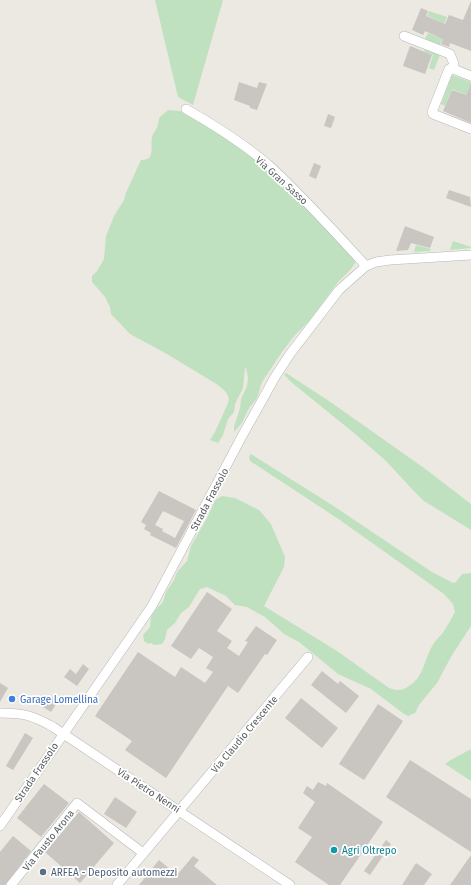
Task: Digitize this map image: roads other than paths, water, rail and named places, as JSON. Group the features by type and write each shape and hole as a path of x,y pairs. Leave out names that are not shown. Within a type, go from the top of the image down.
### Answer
{"street":[{"path":"404,36 450,54 454,64 452,69 449,69 432,112 433,114 471,129"},
{"path":"452,69 471,76"},
{"name":"Via Gran Sasso","path":"186,108 243,145 271,168 320,215 366,266"},
{"name":"Strada Frassolo","path":"0,826 152,606 241,438 286,360 339,290 366,266 376,262 471,255"},
{"name":"Via Claudio Crescente","path":"117,885 308,657"},
{"name":"Via Pietro Nenni","path":"0,714 18,713 34,717 63,733 290,885"},
{"name":"Via Fausto Arona","path":"11,885 77,803 143,853"}],"place":[{"name":"Garage Lomellina","path":"12,699"},
{"name":"Agri Oltrepo","path":"334,850"},
{"name":"ARFEA - Deposito automezzi","path":"43,872"}]}
